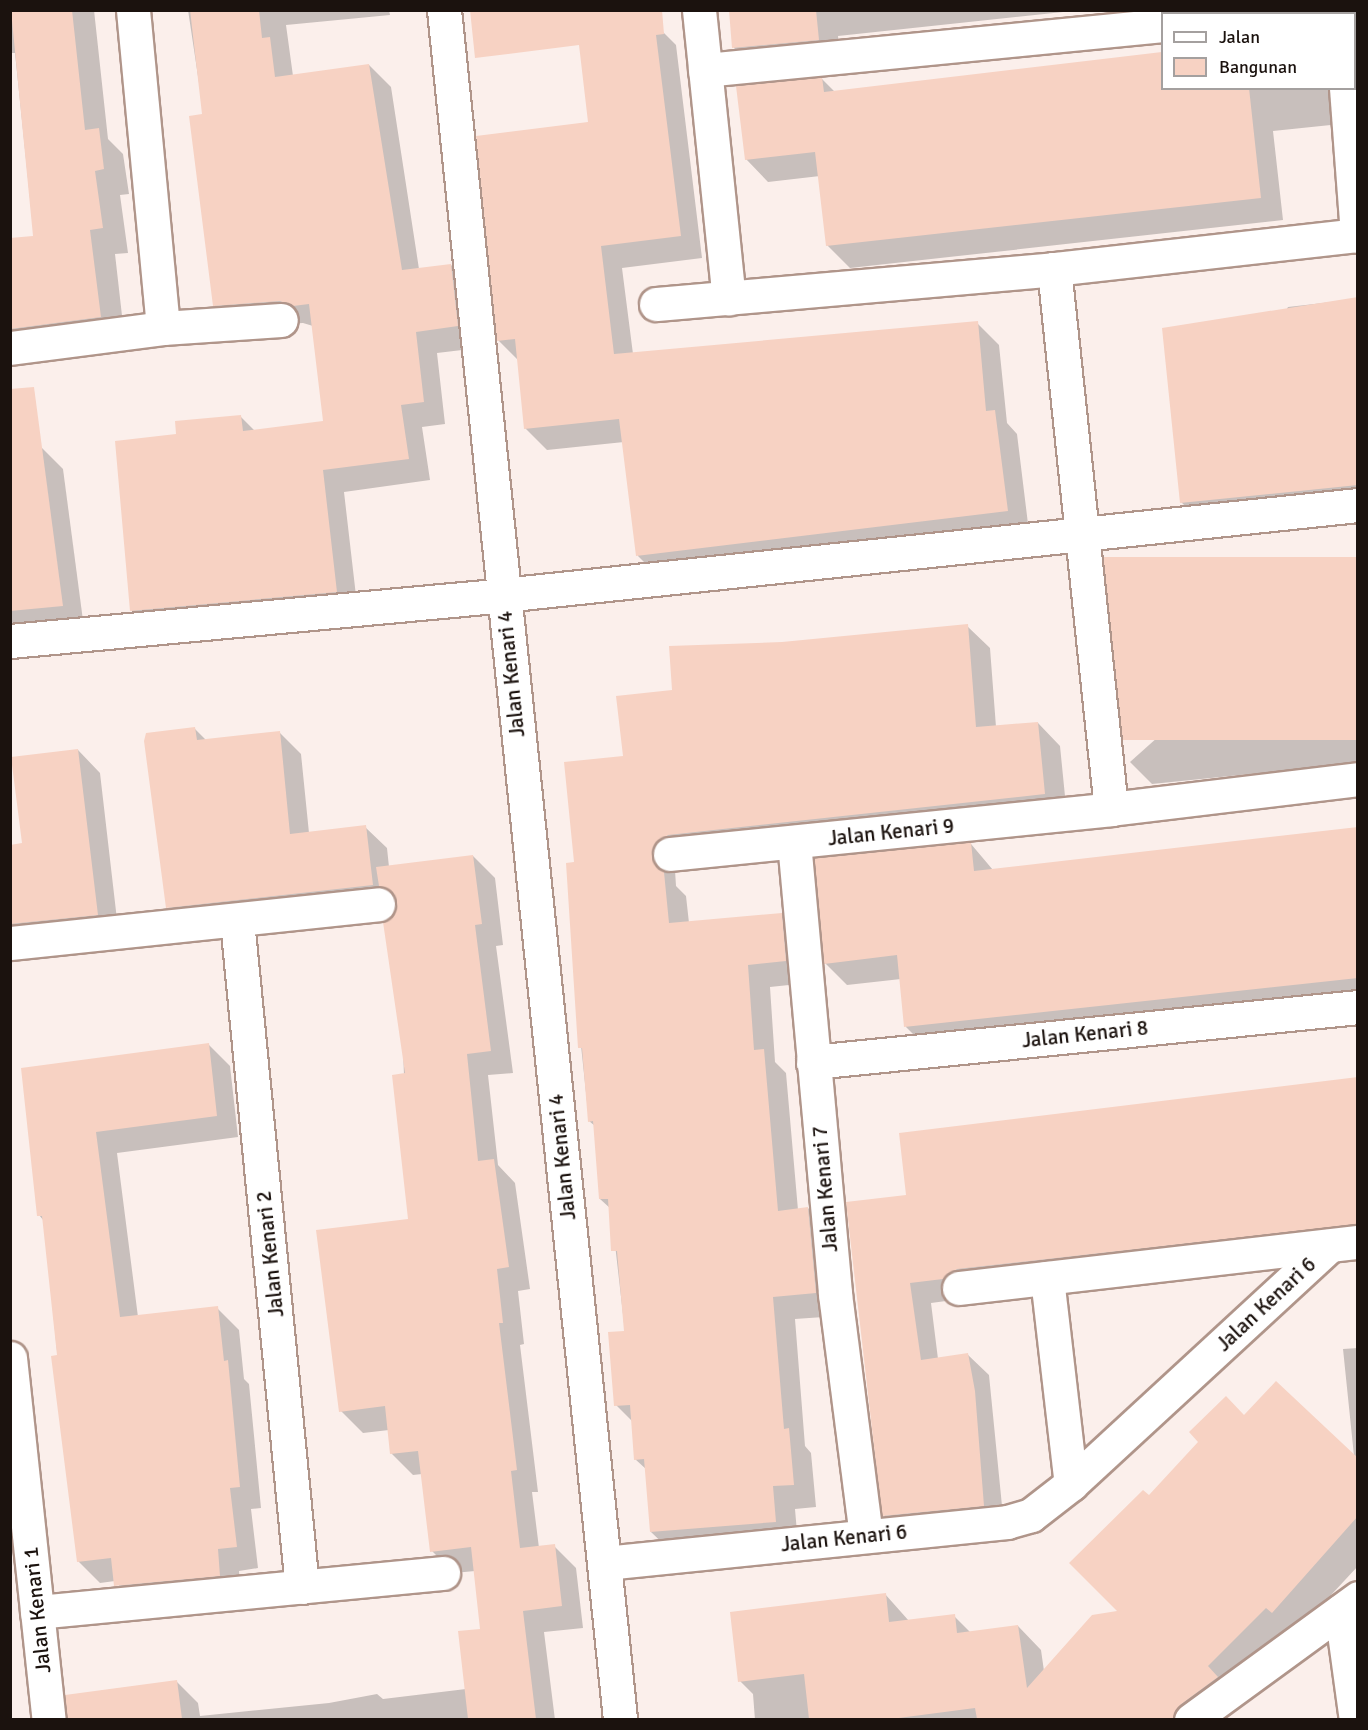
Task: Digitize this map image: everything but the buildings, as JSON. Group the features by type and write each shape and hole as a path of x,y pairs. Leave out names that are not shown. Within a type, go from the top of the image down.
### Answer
{"street":[{"path":"133,10 163,328"},
{"name":"Jalan Kenari 4","path":"444,10 620,1719"},
{"path":"699,10 729,298"},
{"path":"1295,12 1310,10"},
{"path":"705,70 1161,25"},
{"path":"656,304 1054,269 1357,236 1346,90"},
{"path":"1054,269 1111,809"},
{"path":"10,348 163,328 282,320"},
{"path":"10,641 503,595 1081,536 1358,505"},
{"name":"Jalan Kenari 9","path":"670,854 1111,809 1358,778"},
{"name":"Jalan Kenari 7","path":"794,842 835,1294 866,1535"},
{"path":"10,943 237,921 378,904"},
{"name":"Jalan Kenari 2","path":"237,921 302,1587"},
{"name":"Jalan Kenari 8","path":"813,1062 1358,1007"},
{"name":"Jalan Kenari 6","path":"605,1563 1007,1522 1031,1515 1071,1484 1343,1244"},
{"name":"Jalan Kenari 6","path":"959,1288 1343,1244"},
{"path":"1047,1278 1071,1484"},
{"name":"Jalan Kenari 1","path":"10,1358 49,1719"},
{"path":"37,1612 443,1573"},
{"path":"1191,1719 1349,1604"},
{"path":"1349,1604 1356,1719"}]}
